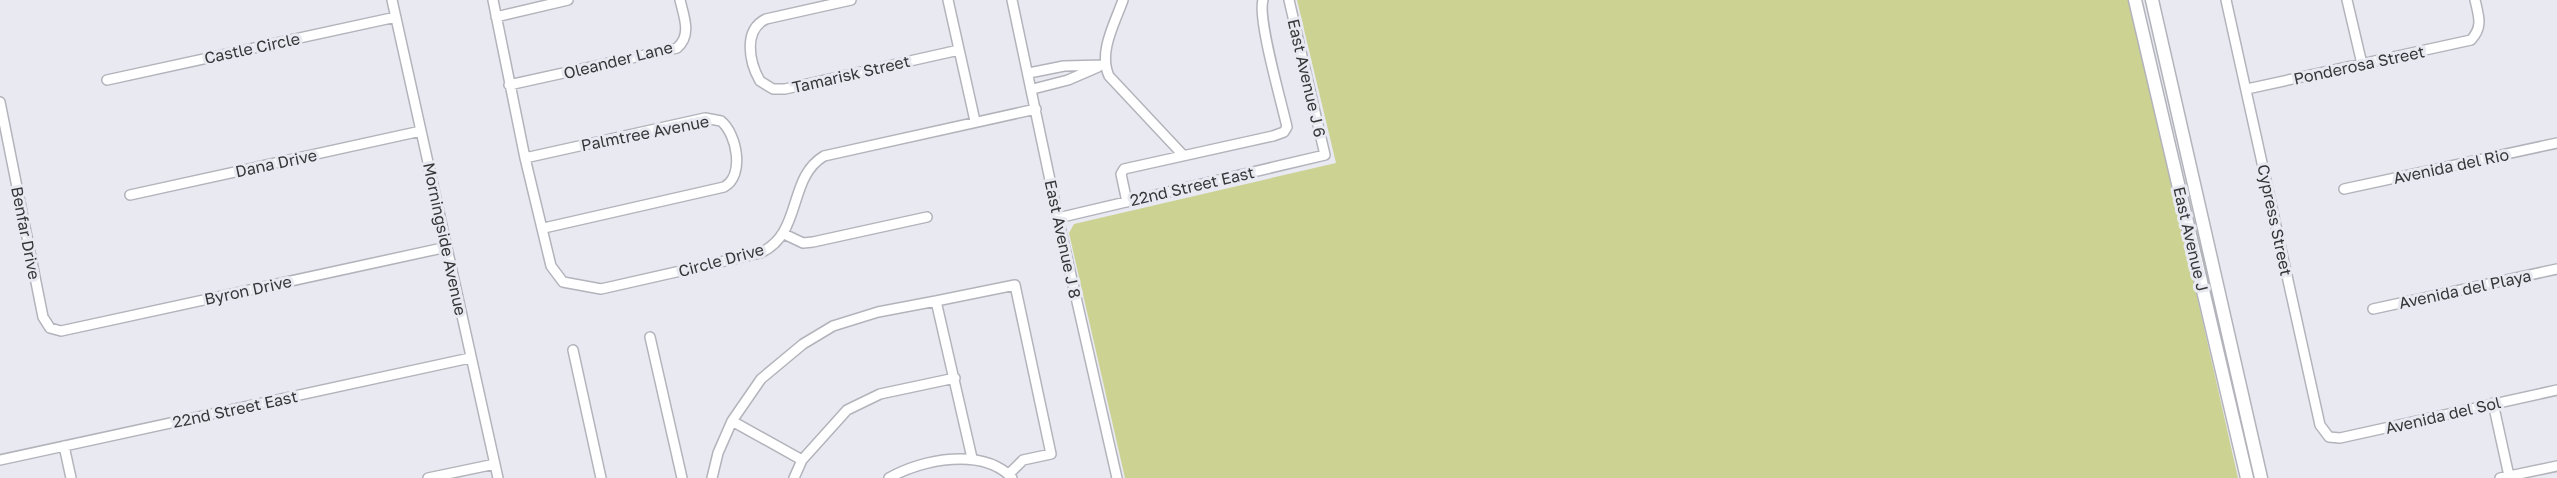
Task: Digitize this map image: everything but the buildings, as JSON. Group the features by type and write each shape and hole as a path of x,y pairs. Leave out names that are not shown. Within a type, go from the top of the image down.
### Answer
{"main road":[{"name":"East Avenue J","path":"2135,0 2247,478"},
{"name":"East Avenue J","path":"2153,0 2261,478"}],"street":[{"name":"Morningside Avenue","path":"392,0 498,478"},
{"path":"493,0 525,158 543,228"},
{"path":"496,16 568,0"},
{"name":"Oleander Lane","path":"509,85 677,48 684,40 686,30 680,0"},
{"name":"Tamarisk Street","path":"851,0 766,19 757,24 751,33 750,44 760,81 773,89 785,89 959,50"},
{"path":"948,0 975,121"},
{"name":"East Avenue J 8","path":"1012,0 1033,89 1058,218 1117,478"},
{"path":"1123,0 1106,49 1104,64 1109,76 1183,155"},
{"path":"1127,202 1121,174 1124,169 1284,132 1287,127 1264,26 1263,0"},
{"name":"East Avenue J 6","path":"1290,0 1325,155"},
{"name":"Cypress Street","path":"2226,0 2320,425 2329,437"},
{"path":"2347,0 2362,64"},
{"name":"Ponderosa Street","path":"2247,89 2471,40 2478,32 2481,21 2475,0"},
{"name":"Castle Circle","path":"107,80 396,17"},
{"path":"1029,73 1064,66 1104,64"},
{"path":"1033,89 1068,80 1104,64"},
{"name":"Benfar Drive","path":"0,102 43,317 50,328"},
{"name":"Circle Drive","path":"543,228 551,266 563,282 601,289 754,255 771,247 784,234 807,171 824,156 1036,109"},
{"name":"Palmtree Avenue","path":"525,158 709,118 721,121 730,133 737,167 732,181 724,187 543,228"},
{"name":"Dana Drive","path":"130,195 421,131"},
{"name":"Avenida del Rio","path":"2344,189 2557,143"},
{"name":"22nd Street East","path":"1058,218 1325,155"},
{"path":"784,234 803,243 813,242 927,217"},
{"name":"Byron Drive","path":"50,328 61,331 447,247"},
{"name":"Avenida del Playa","path":"2373,309 2557,269"},
{"path":"712,478 718,453 732,421 761,379 803,345 834,326 878,312 1015,285 1051,454 1023,460 1010,476 993,463 972,458 950,460 902,471 889,478"},
{"path":"936,301 972,458"},
{"path":"650,337 682,478"},
{"path":"573,350 601,478"},
{"name":"22nd Street East","path":"0,460 470,358"},
{"path":"794,478 802,460 847,410 880,394 955,378"},
{"name":"Avenida del Sol","path":"2329,437 2340,438 2557,390"},
{"path":"2493,403 2504,477 2557,466"},
{"path":"732,421 802,460"},
{"path":"64,446 71,478"},
{"path":"428,478 495,464"}],"green space":[{"path":"1297,0 2130,0 2238,478 1125,478 1069,233 1074,224 1336,163"}]}
